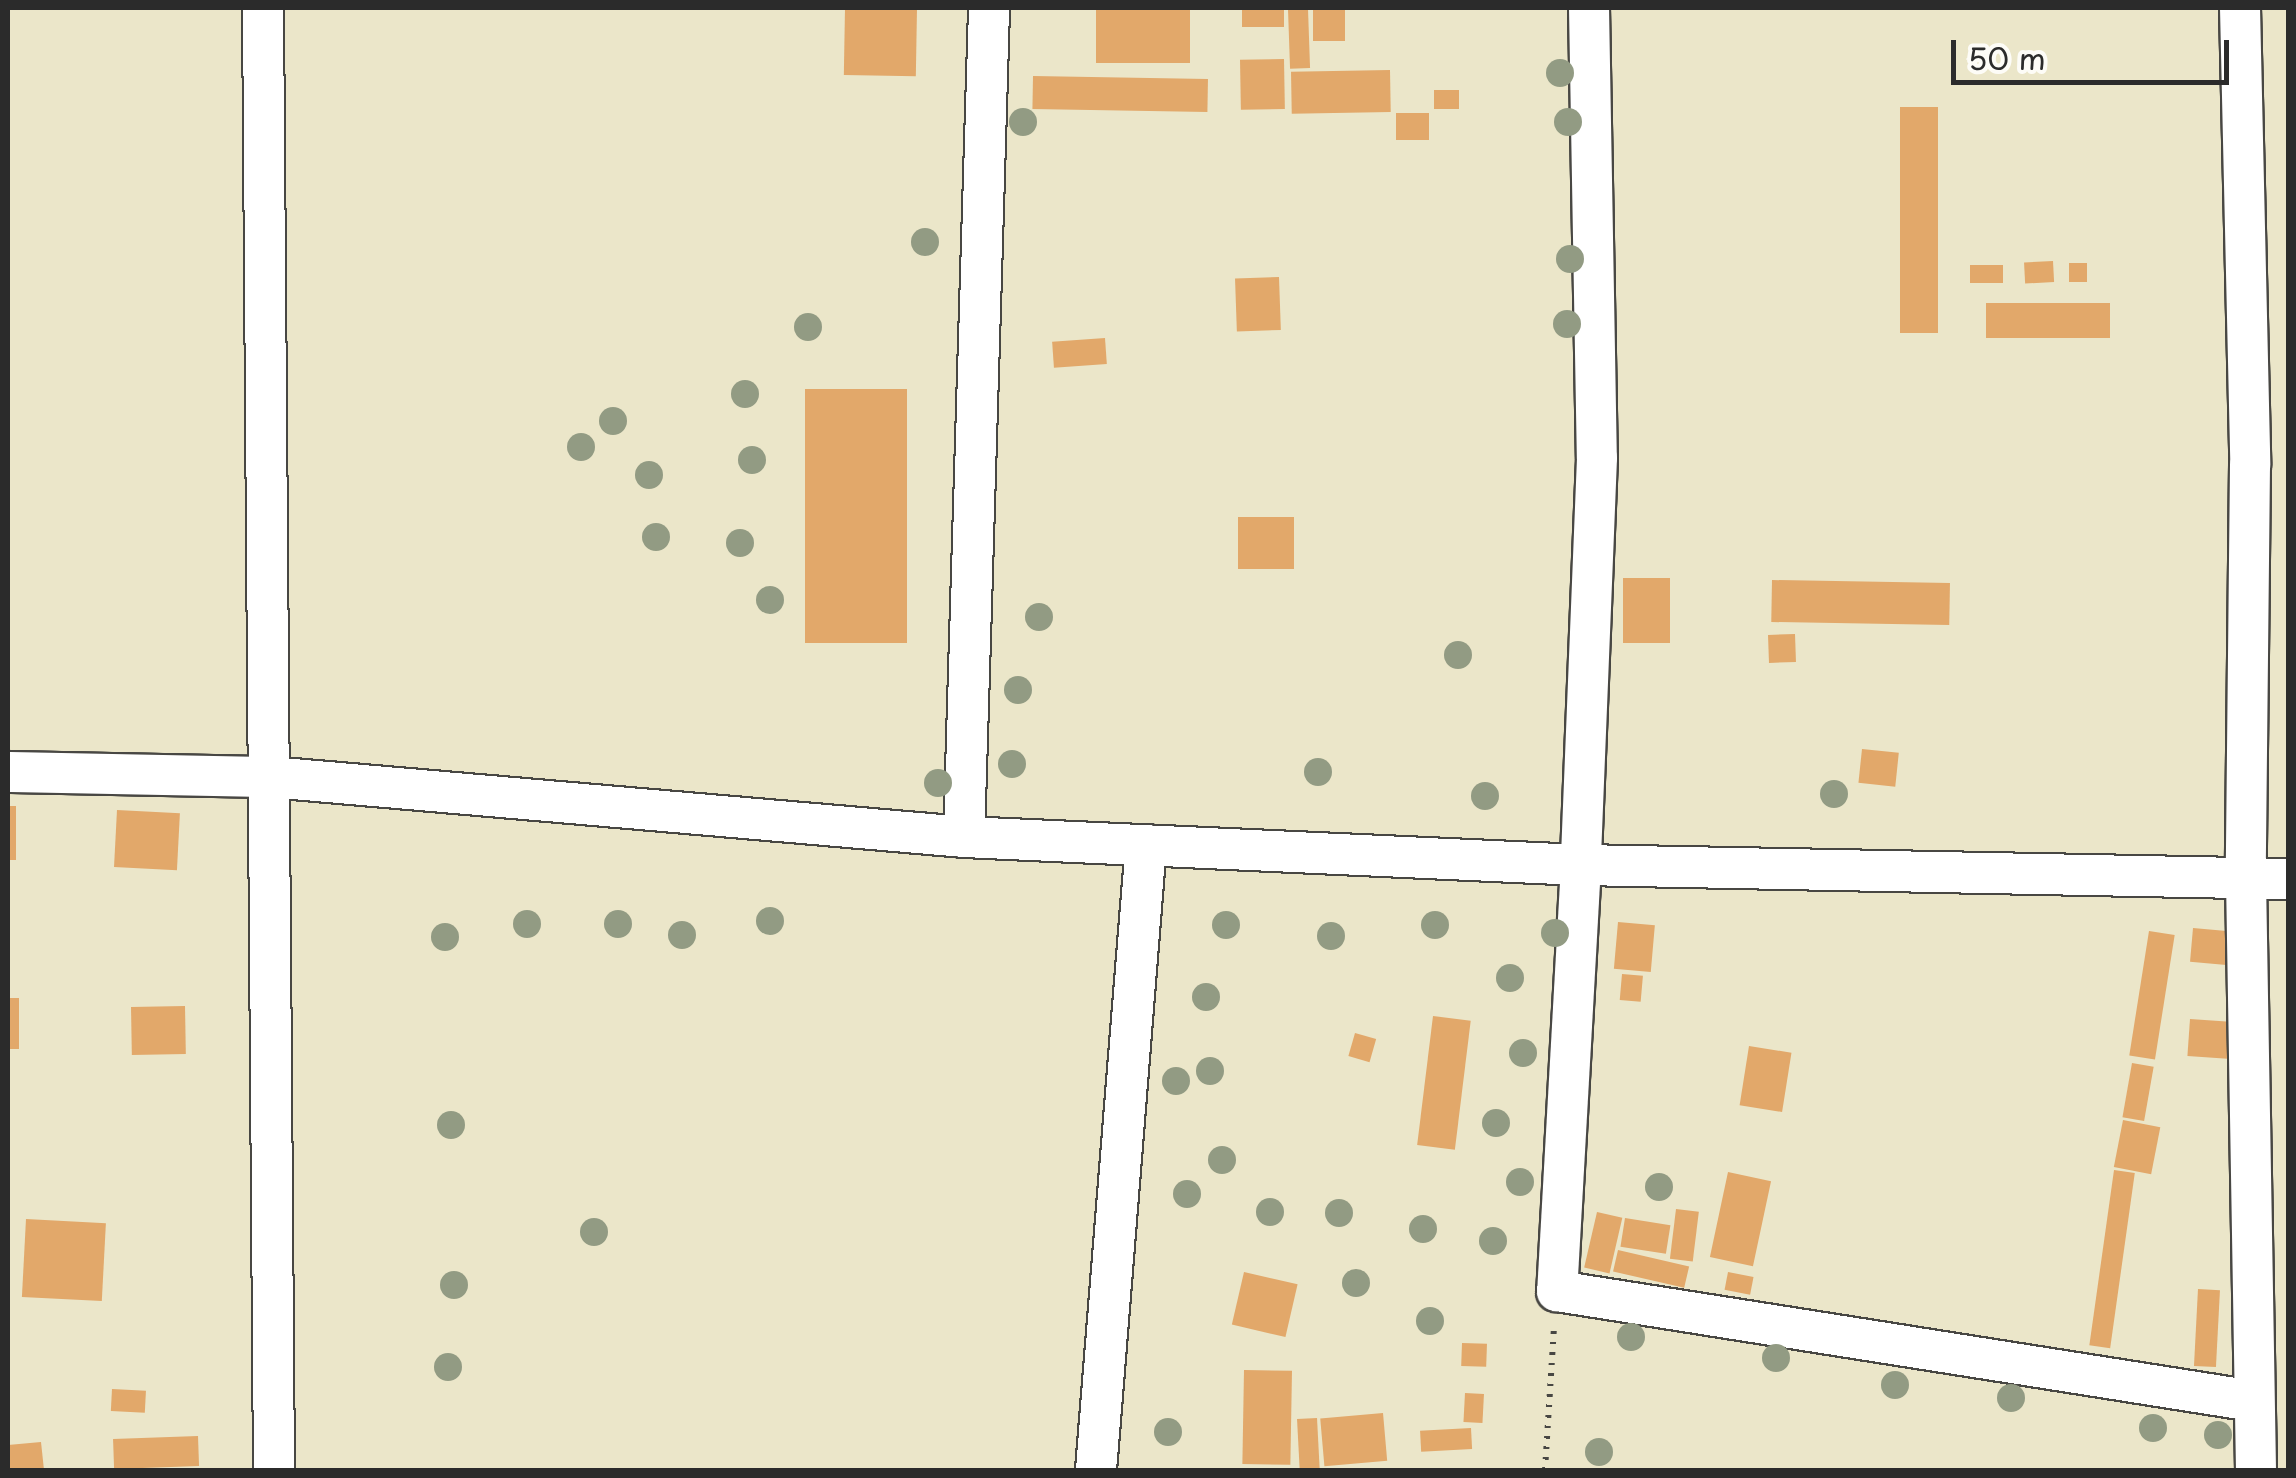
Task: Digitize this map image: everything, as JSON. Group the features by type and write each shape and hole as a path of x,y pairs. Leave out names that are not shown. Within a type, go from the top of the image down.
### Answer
{"street":[{"path":"264,8 274,1470"},
{"path":"964,837 989,8"},
{"path":"1589,8 1596,458 1581,865 1556,1291 2253,1401"},
{"path":"2240,8 2250,465 2246,879 2256,1470"},
{"path":"8,772 270,777 964,837 1581,865 2288,879"},
{"path":"1096,1470 1146,845"}],"path":[{"path":"1544,1470 1556,1291"}],"building":[{"path":"845,8 917,9 916,76 844,75"},
{"path":"1096,8 1190,8 1190,63 1096,63"},
{"path":"1242,8 1284,8 1284,27 1242,27"},
{"path":"1308,9 1310,68 1290,69 1288,10"},
{"path":"1313,9 1345,9 1345,41 1313,41"},
{"path":"1284,59 1285,109 1241,110 1240,60"},
{"path":"1390,70 1391,112 1292,114 1291,72"},
{"path":"1033,76 1208,79 1207,112 1032,109"},
{"path":"1434,90 1459,90 1459,109 1434,109"},
{"path":"1900,107 1938,107 1938,333 1900,333"},
{"path":"1396,113 1429,113 1429,140 1396,140"},
{"path":"2053,261 2054,282 2025,283 2024,263"},
{"path":"2069,263 2087,263 2087,282 2069,282"},
{"path":"1970,265 2003,265 2003,283 1970,283"},
{"path":"1279,277 1281,330 1237,332 1235,279"},
{"path":"1986,303 2110,303 2110,338 1986,338"},
{"path":"1105,338 1107,364 1054,368 1052,342"},
{"path":"805,389 907,389 907,643 805,643"},
{"path":"1238,517 1294,517 1294,569 1238,569"},
{"path":"1623,578 1670,578 1670,643 1623,643"},
{"path":"1772,580 1950,583 1949,625 1771,622"},
{"path":"1795,634 1796,662 1769,663 1768,635"},
{"path":"1862,749 1899,753 1895,787 1858,783"},
{"path":"8,806 16,806 16,860 8,860"},
{"path":"117,810 180,813 177,870 114,867"},
{"path":"1618,922 1655,925 1651,972 1614,969"},
{"path":"2193,928 2235,932 2232,966 2190,962"},
{"path":"2149,931 2175,935 2155,1060 2129,1055"},
{"path":"1622,974 1643,976 1641,1002 1620,1000"},
{"path":"8,998 19,998 19,1049 8,1049"},
{"path":"185,1006 186,1054 132,1055 131,1007"},
{"path":"1433,1016 1471,1021 1455,1150 1417,1145"},
{"path":"2190,1019 2230,1022 2227,1059 2187,1056"},
{"path":"1355,1033 1376,1039 1370,1062 1348,1056"},
{"path":"1749,1046 1791,1053 1782,1112 1740,1105"},
{"path":"2132,1063 2154,1067 2144,1121 2122,1117"},
{"path":"2123,1120 2160,1127 2151,1174 2114,1167"},
{"path":"2114,1170 2135,1173 2110,1348 2089,1345"},
{"path":"1728,1172 1771,1181 1753,1266 1710,1257"},
{"path":"1676,1209 1699,1212 1693,1261 1670,1259"},
{"path":"1597,1212 1622,1218 1610,1273 1584,1268"},
{"path":"1625,1218 1670,1225 1666,1254 1620,1247"},
{"path":"26,1219 106,1223 102,1301 22,1297"},
{"path":"1618,1250 1689,1266 1684,1288 1613,1271"},
{"path":"1244,1272 1298,1284 1285,1337 1232,1325"},
{"path":"1728,1272 1754,1277 1750,1295 1725,1290"},
{"path":"2198,1289 2220,1290 2216,1367 2194,1366"},
{"path":"1462,1343 1487,1344 1486,1367 1461,1366"},
{"path":"1244,1370 1292,1371 1290,1465 1242,1464"},
{"path":"112,1389 146,1391 145,1413 111,1411"},
{"path":"1465,1393 1484,1394 1482,1423 1463,1422"},
{"path":"1383,1413 1387,1461 1324,1466 1320,1418"},
{"path":"1317,1418 1320,1470 1300,1470 1297,1419"},
{"path":"1471,1428 1472,1449 1421,1452 1420,1431"},
{"path":"198,1436 199,1466 114,1469 113,1439"},
{"path":"41,1442 44,1470 8,1470 8,1445"}]}
